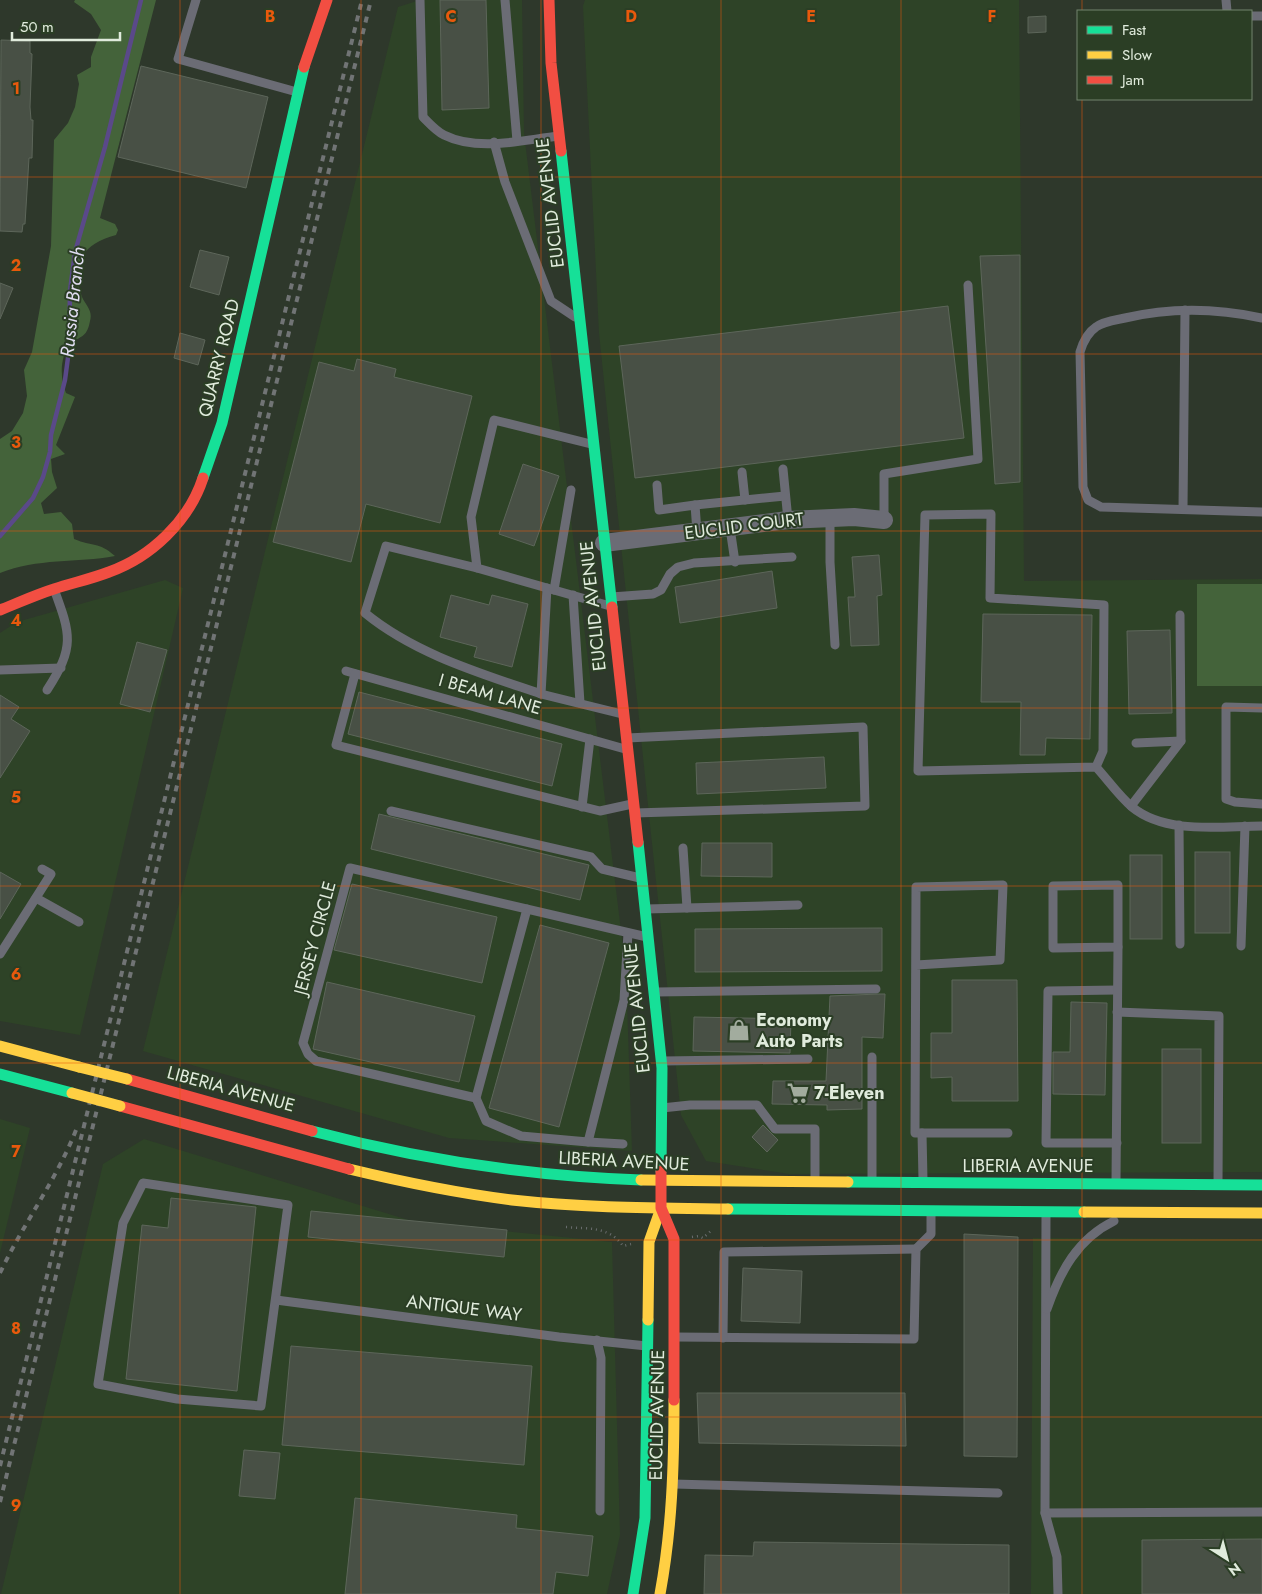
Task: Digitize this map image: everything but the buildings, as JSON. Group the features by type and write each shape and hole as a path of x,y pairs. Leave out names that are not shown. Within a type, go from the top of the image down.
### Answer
{"main road":[{"name":"QUARRY ROAD","path":"0,610 54,589 110,572 138,559 157,545 175,527 199,491 222,422 298,92 327,0"},
{"name":"EUCLID AVENUE","path":"549,0 551,63 581,321 625,744 661,1061 659,1181 661,1208 674,1239 674,1484 669,1546 660,1594"},
{"name":"LIBERIA AVENUE","path":"0,1046 359,1142 427,1158 500,1170 572,1177 659,1181 1262,1185"},
{"path":"0,1074 373,1174 490,1197 604,1207 1262,1213"},
{"name":"EUCLID AVENUE","path":"633,1594 645,1518 650,1242 661,1208"}],"street":[{"name":"EUCLID COURT","path":"604,543 788,520 854,516 884,520"}],"lane":[{"path":"196,0 178,59 298,92"},
{"path":"420,0 423,117 442,134 468,143 517,141 559,136"},
{"path":"505,0 517,141"},
{"path":"494,142 505,182 551,300 581,321"},
{"path":"884,520 884,474 978,459 968,285"},
{"path":"1183,508 1185,310"},
{"path":"1262,318 1218,310 1185,310 1139,315 1104,322 1088,334 1080,352 1083,487 1088,500 1101,507 1183,508 1262,512"},
{"path":"478,568 471,517 494,420 594,445"},
{"path":"783,469 788,520"},
{"path":"742,472 745,500"},
{"path":"657,485 659,510 785,496"},
{"path":"541,694 550,589 571,490"},
{"path":"695,505 697,532"},
{"path":"1096,767 1103,751 1104,605 990,598 991,514 925,515 918,771 1096,767 1131,806 1152,819 1179,824 1262,826"},
{"path":"830,517 830,562 835,645"},
{"path":"730,528 736,562"},
{"path":"622,714 541,694 477,672 420,647 383,628 365,613 386,546 478,568 572,595 610,601 653,594 661,590 670,574 678,567 694,563 736,562 792,557"},
{"path":"47,690 61,668 67,650 68,636 65,618 54,589"},
{"path":"572,595 580,703"},
{"path":"1131,806 1181,741 1180,616"},
{"path":"0,670 61,668"},
{"name":"I BEAM LANE","path":"346,671 590,739 625,744 863,727 865,806 632,808"},
{"path":"356,674 336,745 600,811 632,808"},
{"path":"1262,708 1226,707 1226,799 1236,802 1262,804"},
{"path":"582,807 590,739"},
{"path":"1136,743 1181,741"},
{"path":"391,811 591,857 602,869 641,878"},
{"path":"1179,824 1180,944"},
{"path":"1241,946 1245,826"},
{"path":"683,848 687,908"},
{"name":"JERSEY CIRCLE","path":"476,1098 316,1061 308,1054 303,1043 350,868 648,937"},
{"path":"0,954 51,874 42,869"},
{"path":"916,965 1000,960 1004,885 916,887 915,1133 1008,1133"},
{"path":"1116,1184 1118,947 1118,885 1053,886 1053,948 1118,947"},
{"path":"36,898 79,922"},
{"path":"644,910 798,905"},
{"path":"527,909 476,1098 486,1121 521,1136 623,1144"},
{"path":"588,1142 624,1000 628,933"},
{"path":"654,992 876,988"},
{"path":"1116,1143 1046,1143 1048,991 1117,990"},
{"path":"1117,1012 1219,1016 1218,1185"},
{"path":"872,1057 872,1182"},
{"path":"661,1061 808,1059"},
{"path":"661,1108 690,1105 757,1105 775,1129 815,1130 815,1182"},
{"path":"922,1133 923,1183"},
{"path":"143,1183 288,1205 276,1300 261,1406 177,1399 98,1384 123,1223 143,1183"},
{"path":"675,1337 914,1339 916,1249 931,1234 931,1210"},
{"path":"1046,1211 1044,1317 1045,1513 1057,1557 1058,1594"},
{"path":"1044,1317 1061,1274 1080,1246 1100,1228 1132,1212"},
{"path":"724,1338 724,1252 916,1249"},
{"name":"ANTIQUE WAY","path":"276,1300 559,1337 648,1346"},
{"path":"597,1340 601,1358 600,1510"},
{"path":"674,1484 998,1493"},
{"path":"1045,1513 1262,1512"}],"path":[{"path":"699,1236 703,1238"}],"shaded area":[{"path":"75,0 156,0 100,218 115,224 118,230 116,235 104,239 87,250 79,265 77,275 79,285 91,317 86,333 72,343 63,360 62,374 64,387 66,393 75,397 56,445 65,454 51,459 52,472 57,488 41,503 44,514 61,512 72,524 74,539 100,546 115,556 28,565 0,573 0,439 12,431 23,413 27,396 24,370 32,352 51,246 54,140 68,123 75,107 79,84 77,75 91,67 91,57 101,30 91,14 74,2"},
{"path":"420,0 522,0 524,133 626,972 632,1151 449,1138 143,1051 398,7"},
{"path":"585,0 1019,0 1024,581 1262,579 1262,1172 789,1174 706,1161 681,1115 651,834 599,333 583,6"},
{"path":"165,580 183,588 80,1035 0,1021 0,633 17,622"},
{"path":"1197,584 1262,584 1262,686 1197,686"},
{"path":"0,1119 30,1128 0,1253"},
{"path":"144,1139 415,1222 612,1242 620,1535 607,1594 1,1594 103,1164"},
{"path":"1033,1238 1262,1239 1262,1594 1031,1594"}],"waterway":[{"name":"Russia Branch","path":"0,536 33,498 43,477 50,452 51,435 65,380 69,350 70,291 75,252 105,147 141,0"}],"railway":[{"path":"0,1466 362,0"},
{"path":"0,1502 371,0"},
{"path":"0,1273 51,1182 78,1125"}],"traffic: fast":[{"path":"203,478 222,423 304,67"},
{"path":"561,151 612,607"},
{"path":"638,842 662,1068 661,1171"},
{"path":"0,1074 72,1093"},
{"path":"312,1131 394,1150 475,1165 558,1175 641,1180"},
{"path":"848,1182 1262,1185"},
{"path":"728,1209 1084,1212"},
{"path":"633,1594 645,1518 648,1320"}],"traffic: slow":[{"path":"0,1046 79,1067"},
{"path":"79,1067 127,1079"},
{"path":"72,1093 120,1106"},
{"path":"349,1169 430,1187 539,1203 647,1208 728,1209"},
{"path":"641,1180 848,1182"},
{"path":"648,1320 649,1242 661,1208"},
{"path":"1084,1212 1262,1213"},
{"path":"660,1594 672,1497 674,1400"}],"traffic: jam":[{"path":"304,67 327,0"},
{"path":"549,0 551,63 561,151"},
{"path":"0,610 47,591 109,572 139,557 154,547 178,523 197,494 203,478"},
{"path":"612,607 638,842"},
{"path":"127,1079 312,1131"},
{"path":"120,1106 349,1169"},
{"path":"661,1171 661,1208 674,1239 674,1400"}],"place":[{"name":"Economy Auto Parts","path":"739,1030"},
{"name":"7-Eleven","path":"798,1093"}]}
